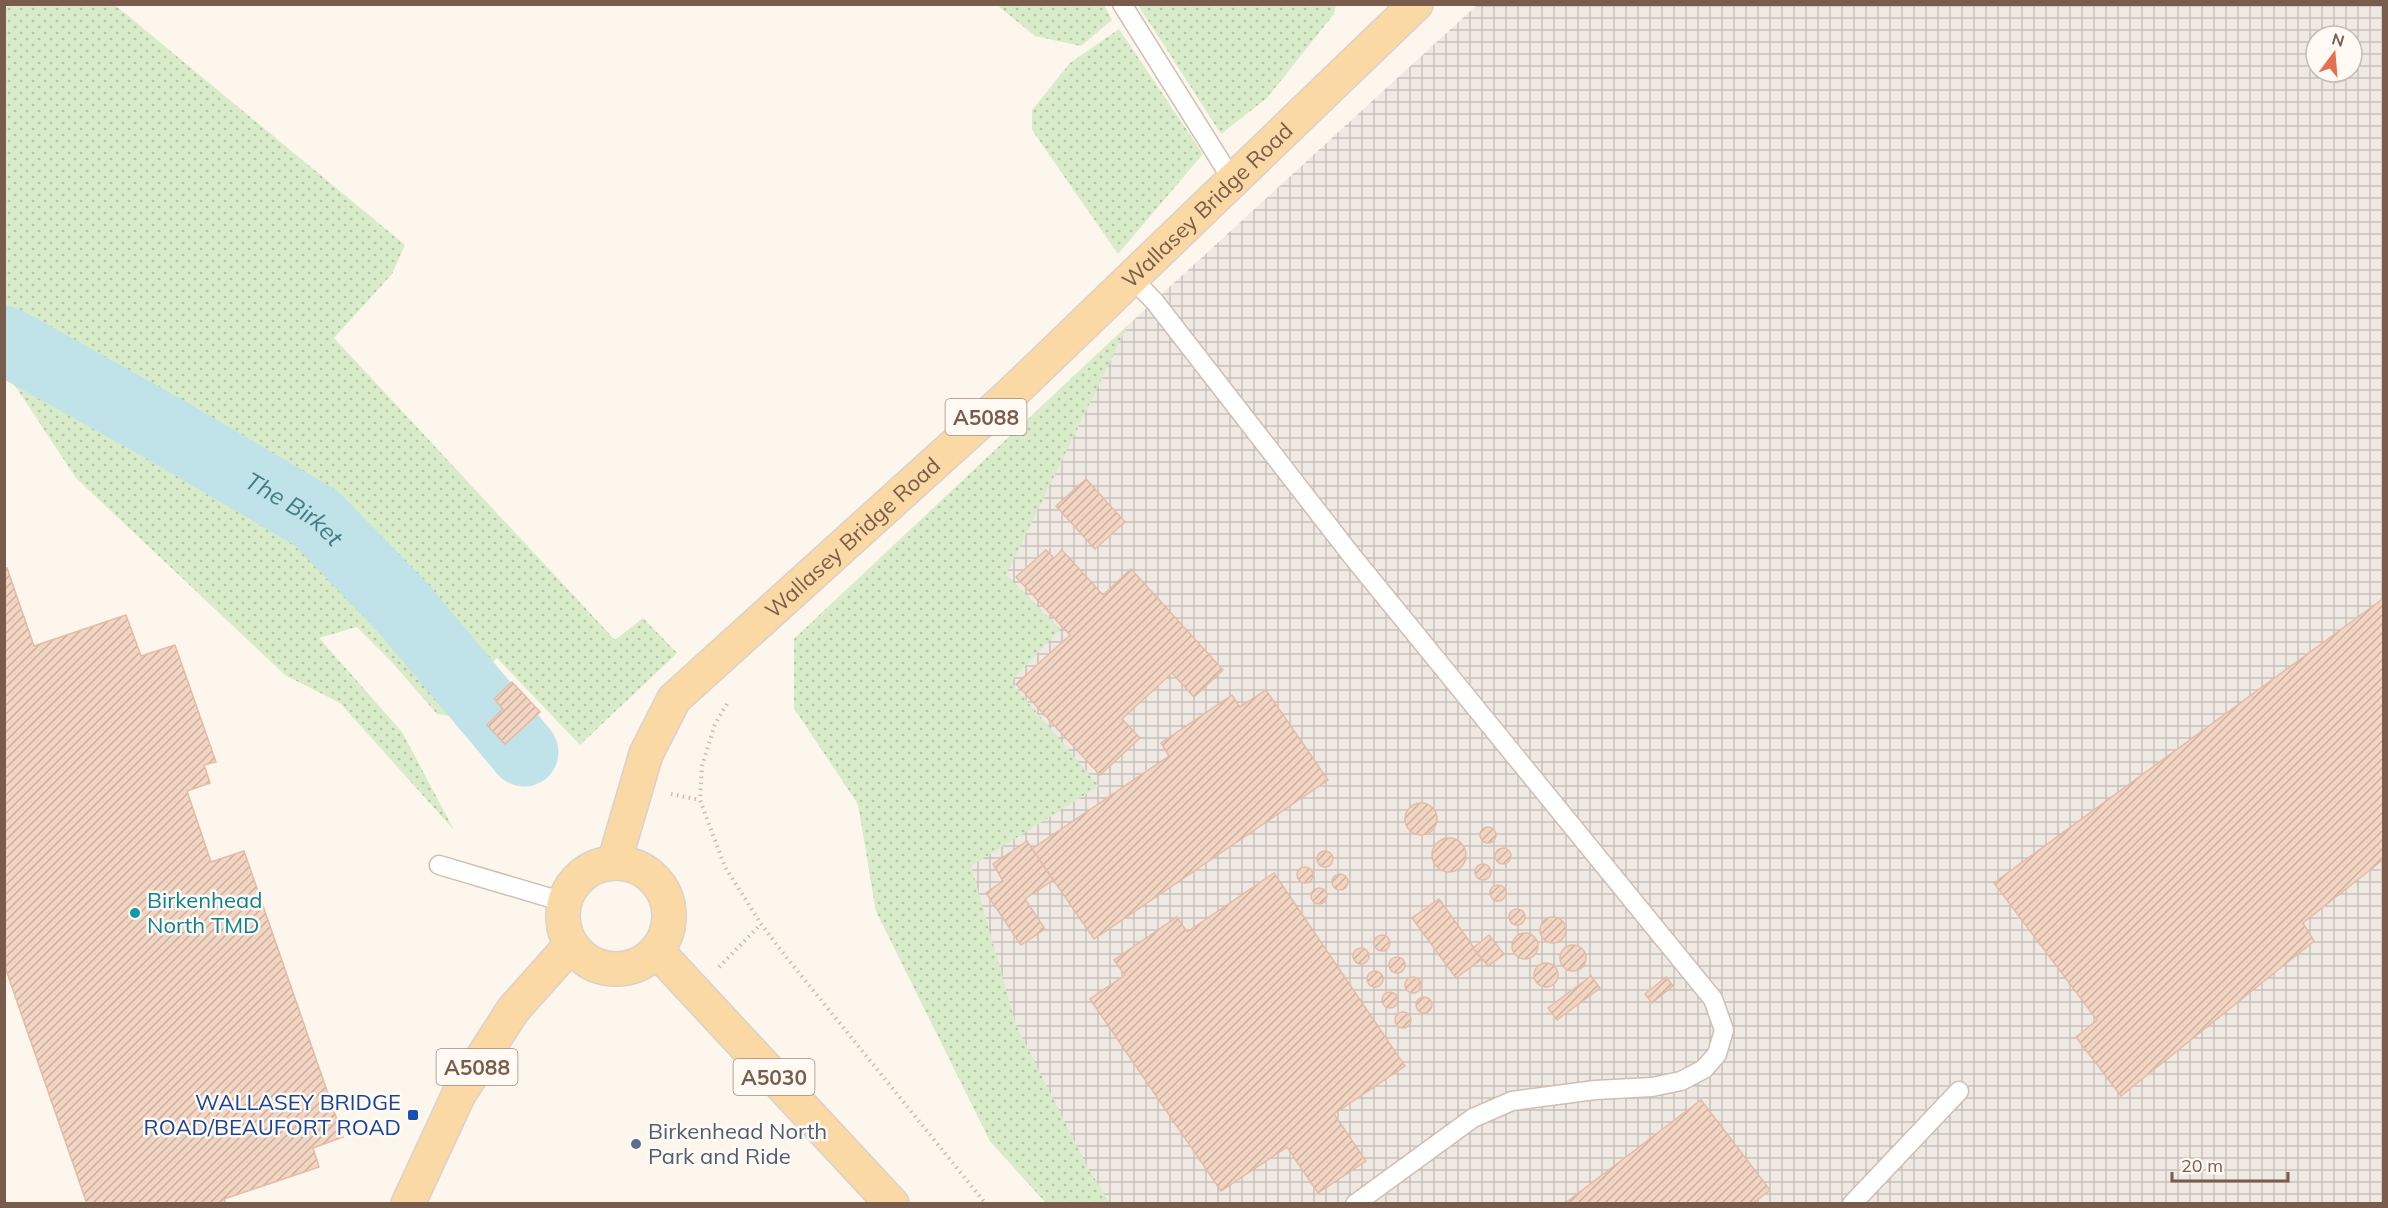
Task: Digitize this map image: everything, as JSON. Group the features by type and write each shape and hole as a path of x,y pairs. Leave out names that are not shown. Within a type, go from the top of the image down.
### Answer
{"main road":[{"name":"Wallasey Bridge Road","path":"614,863 646,754 674,699 1011,394 1416,4"},
{"path":"614,863 632,866 648,874 664,892 669,909 668,928 657,951 643,962 625,969 606,969 590,964 570,945 562,920 564,902 574,882 590,869 614,863"},
{"name":"A5088","path":"408,1203 459,1094 513,1010 570,945"},
{"name":"A5030","path":"657,951 892,1203"}],"lane":[{"path":"1122,4 1233,181"},
{"path":"1132,278 1155,303 1352,556 1713,999 1724,1030 1717,1054 1704,1069 1680,1081 1652,1087 1583,1091 1512,1101 1473,1118 1355,1203"},
{"path":"439,865 564,902"},
{"path":"1852,1203 1959,1091"}],"path":[{"path":"730,698 715,724 702,766 700,800 724,867 761,924 986,1203"},
{"path":"695,992 761,924"}],"shaded area":[{"path":"1477,5 2383,5 2383,1203 1046,1203 990,1141 876,911 858,804 794,708 794,639 1128,325"}],"green space":[{"path":"5,4 115,5 405,245 392,274 334,338 615,640 643,618 677,653 580,745 497,658 482,673 348,522 318,498 5,315"},
{"path":"997,5 1104,5 1112,20 1081,46 1035,36"},
{"path":"1138,5 1336,5 1334,14 1267,98 1221,134"},
{"path":"1119,29 1203,154 1118,254 1032,130 1032,110 1070,63"},
{"path":"1128,325 1006,575 1060,629 1011,682 1099,786 971,866 1016,1025 1088,1168 1110,1203 1046,1203 990,1141 876,911 858,804 794,708 794,639"},
{"path":"4,369 199,475 268,517 327,559 473,719 437,714 390,660 357,627 319,638 402,732 454,830 340,703 285,675 76,478"}],"building":[{"path":"1086,479 1125,522 1095,549 1056,506"},
{"path":"1046,550 1054,558 1062,550 1103,595 1131,569 1223,670 1194,697 1172,673 1122,719 1140,738 1100,775 1016,684 1070,635 1016,577"},
{"name":"Birkenhead North TMD","path":"7,568 34,646 126,615 141,656 175,645 216,762 204,765 210,783 187,791 211,862 244,851 343,1137 313,1148 319,1167 224,1199 226,1204 87,1204 4,964 4,569"},
{"path":"2384,598 2384,859 2303,923 2314,941 2121,1096 2076,1037 2097,1020 1994,883"},
{"path":"512,682 540,712 505,744 487,725 503,709 494,699"},
{"path":"1266,690 1328,780 1094,939 1032,849 1169,756 1161,743 1232,695 1240,707"},
{"path":"1421,803 1432,808 1437,819 1432,830 1421,835 1410,830 1405,819 1410,808"},
{"path":"1488,827 1494,829 1496,835 1494,841 1488,843 1482,841 1480,835 1482,829"},
{"path":"1449,838 1461,843 1466,855 1461,867 1449,872 1437,867 1432,855 1437,843"},
{"path":"1027,841 1053,880 1025,899 1045,929 1021,945 986,893 1003,881 993,864"},
{"path":"1503,848 1509,850 1511,856 1509,862 1503,864 1497,862 1495,856 1497,850"},
{"path":"1325,851 1331,853 1333,859 1331,865 1325,867 1319,865 1317,859 1319,853"},
{"path":"1483,864 1489,866 1491,872 1489,878 1483,880 1477,878 1475,872 1477,866"},
{"path":"1305,867 1311,869 1313,875 1311,881 1305,883 1299,881 1297,875 1299,869"},
{"path":"1274,873 1405,1066 1334,1114 1366,1161 1318,1193 1287,1147 1221,1191 1090,999 1125,975 1114,960 1177,917 1187,932"},
{"path":"1340,874 1348,882 1340,890 1332,882"},
{"path":"1498,885 1504,887 1506,893 1504,899 1498,901 1492,899 1490,893 1492,887"},
{"path":"1319,888 1325,890 1327,896 1325,902 1319,904 1313,902 1311,896 1313,890"},
{"path":"1439,899 1482,959 1456,978 1412,918"},
{"path":"1514,909 1520,909 1525,917 1523,923 1514,925 1509,920 1509,914"},
{"path":"1553,917 1562,921 1566,930 1562,939 1553,943 1544,939 1540,930 1544,921"},
{"path":"1525,933 1534,937 1538,946 1534,955 1525,959 1516,955 1512,946 1516,937"},
{"path":"1382,935 1388,937 1390,943 1388,949 1382,951 1376,949 1374,943 1376,937"},
{"path":"1489,935 1504,954 1488,966 1473,948"},
{"path":"1573,945 1582,949 1586,958 1582,967 1573,971 1564,967 1560,958 1564,949"},
{"path":"1361,948 1367,950 1369,956 1367,962 1361,964 1355,962 1353,956 1355,950"},
{"path":"1397,957 1403,959 1405,965 1403,971 1397,973 1391,971 1389,965 1391,959"},
{"path":"1541,963 1551,963 1558,970 1558,980 1551,987 1541,987 1534,980 1534,970"},
{"path":"1375,971 1381,973 1383,979 1381,985 1375,987 1369,985 1367,979 1369,973"},
{"path":"1591,976 1600,988 1557,1020 1548,1008"},
{"path":"1413,977 1421,985 1413,993 1405,985"},
{"path":"1666,977 1673,986 1652,1003 1645,994"},
{"path":"1390,992 1396,994 1398,1000 1396,1006 1390,1008 1384,1006 1382,1000 1384,994"},
{"path":"1424,997 1430,999 1432,1005 1430,1011 1424,1013 1418,1011 1416,1005 1418,999"},
{"path":"1403,1012 1409,1014 1411,1020 1409,1026 1403,1028 1397,1026 1395,1020 1397,1014"},
{"path":"1701,1100 1770,1190 1752,1204 1564,1204"}],"waterway":[{"name":"The Birket","path":"4,340 159,426 316,518 404,609 524,752"}],"place":[{"name":"Birkenhead North TMD","path":"135,913"},
{"name":"WALLASEY BRIDGE ROAD/BEAUFORT ROAD","path":"413,1115"},
{"name":"Birkenhead North Park and Ride","path":"636,1144"}]}
